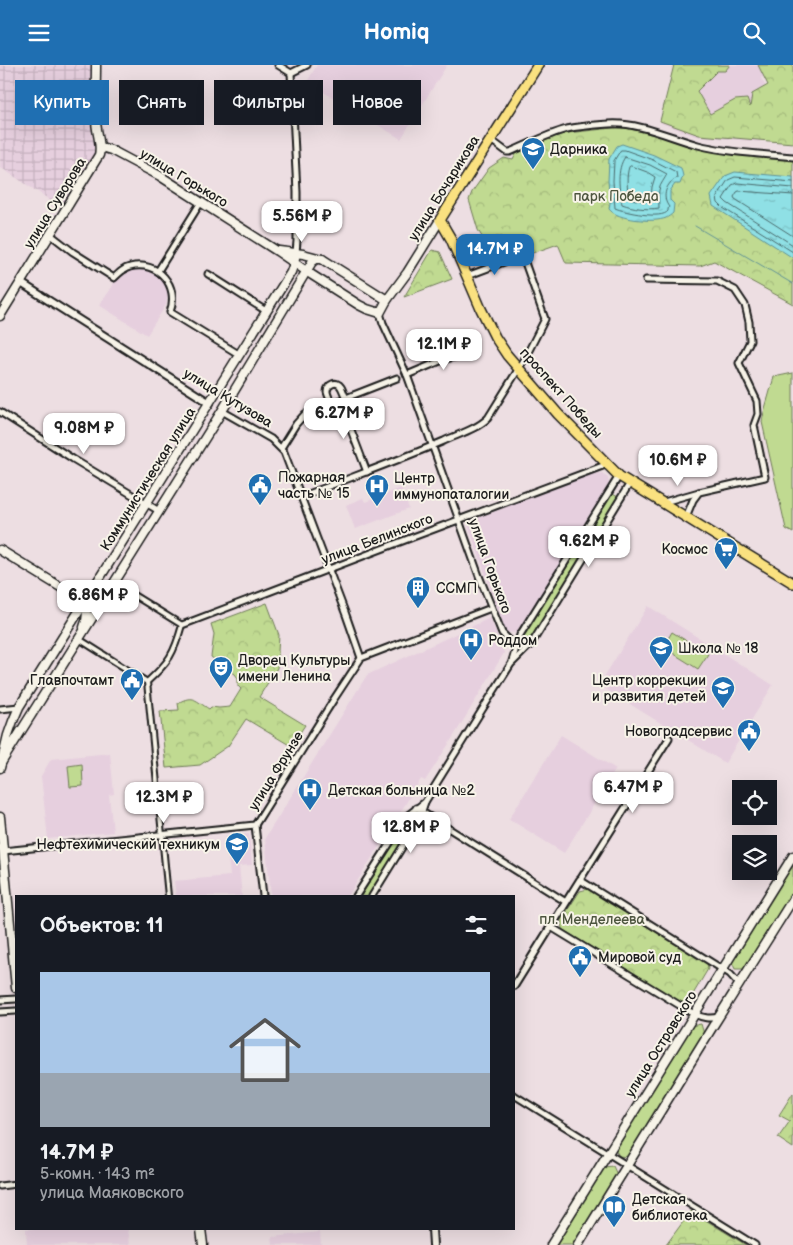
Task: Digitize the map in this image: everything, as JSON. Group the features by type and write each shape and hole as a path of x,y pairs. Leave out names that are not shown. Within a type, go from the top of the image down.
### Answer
{"main road":[{"name":"улица Суворова","path":"0,316 100,155 101,147 96,119 96,65"},
{"name":"улица Бочарикова","path":"380,313 538,65"},
{"name":"улица Горького","path":"101,147 111,150 160,176 359,305 380,313"},
{"name":"проспект Победы","path":"440,220 495,337 507,355 558,414 619,476 793,583"},
{"path":"278,251 322,259 387,300"},
{"path":"300,254 307,272"},
{"name":"Коммунистическая улица","path":"1,766 8,735 19,707 240,355 300,254"},
{"name":"Коммунистическая улица","path":"1,766 314,260 322,259"},
{"name":"улица Кутузова","path":"210,403 222,411"},
{"path":"0,549 85,602 94,603 100,600 114,583"},
{"path":"79,639 87,621 85,602"},
{"path":"19,707 33,713"},
{"path":"0,817 15,978"},
{"name":"улица Островского","path":"551,1245 793,856"},
{"path":"578,1245 793,899"},
{"path":"201,1230 203,1245"}],"street":[{"path":"278,65 291,73"},
{"path":"291,73 307,65"},
{"path":"291,73 297,192 297,241 300,254"},
{"path":"491,140 507,152 510,152 569,129 610,123 652,130 700,145 793,157"},
{"path":"158,271 201,202"},
{"path":"50,235 114,278 121,271 130,267 142,266 158,271 170,284 173,296 170,312 240,355"},
{"path":"301,497 432,447 483,423 488,418 541,328 544,319 523,257 520,256 466,276"},
{"path":"208,275 266,311"},
{"path":"646,280 717,281 735,290 745,305 750,322 750,341 739,363 756,401 758,414 754,425 765,477 699,492 662,503"},
{"name":"улица Кутузова","path":"21,283 210,403"},
{"name":"улица Горького","path":"380,313 407,375 491,608 502,633 509,640 525,648"},
{"path":"407,375 445,359 458,356 463,348"},
{"path":"281,448 296,424 306,414 397,378"},
{"path":"332,404 327,389 332,383 338,383 346,398"},
{"path":"340,401 367,472"},
{"name":"улица Кутузова","path":"222,411 271,439 284,452 362,659"},
{"path":"0,412 159,511"},
{"name":"улица Белинского","path":"182,625 608,465"},
{"path":"511,664 520,635 619,476"},
{"path":"373,895 420,820 425,802 511,664 532,643 630,483"},
{"path":"686,517 693,500 699,492"},
{"path":"114,583 182,625 170,658 148,682"},
{"path":"362,659 491,608"},
{"path":"79,639 148,682"},
{"name":"улица Фрунзе","path":"3,851 255,825 334,699 362,659"},
{"path":"148,682 168,895"},
{"path":"0,709 19,707"},
{"path":"515,984 669,738"},
{"path":"357,895 408,815 425,802"},
{"path":"416,808 566,902"},
{"path":"255,825 263,895"},
{"path":"580,880 730,974 739,984"},
{"path":"550,927 694,1015 710,1019 718,1017"},
{"path":"0,1000 15,999"},
{"path":"0,1013 15,1011"},
{"path":"515,1096 755,1245"},
{"path":"0,1186 15,1184"},
{"path":"432,1230 433,1245"}],"shaded area":[{"path":"0,65 91,65 91,80 15,80 15,125 91,125 95,153 62,208 0,167"},
{"path":"317,65 447,65 421,107 421,80 333,80 333,98 323,92 323,80 308,80"},
{"path":"675,65 784,65 761,78 767,89 764,91 760,142 695,136 661,123"},
{"path":"378,125 410,125 401,139"},
{"path":"139,268 151,271 160,277 166,285 168,293 166,305 147,335 99,305 118,277 127,271"},
{"path":"602,473 608,478 609,484 516,633 506,632 467,522 592,474"},
{"name":"Центр иммунопаталогии","path":"401,488 409,509 355,529 346,505 363,498 365,502"},
{"path":"648,606 773,685 725,763 599,685"},
{"path":"490,618 504,653 425,781 421,779 349,895 271,895 265,838 367,675"},
{"path":"561,735 616,769 564,853 509,819"},
{"path":"110,753 114,794 109,795 113,832 48,839 41,776 51,759"},
{"name":"Нефтехимический техникум","path":"249,834 252,865 239,866 242,895 176,895 174,881 230,876 226,836"},
{"path":"26,1230 128,1230 130,1245 27,1245"},
{"path":"320,1232 321,1245 273,1245 272,1237"}],"green space":[{"path":"674,65 730,65 725,71 717,71 697,91 710,114 735,100 747,99 750,107 752,94 768,85 758,65 793,65 793,143 699,135 660,121"},
{"name":"парк Победa","path":"622,127 728,153 793,160 793,304 714,261 700,266 566,263 558,244 524,256 503,248 505,240 501,236 497,236 490,243 485,242 478,230 469,200 472,192 489,168 504,158 513,160 516,154 567,133"},
{"path":"432,250 440,252 452,279 404,297"},
{"path":"793,373 793,533 786,529 762,422 774,377"},
{"path":"611,493 618,497 529,644 522,639"},
{"path":"267,603 279,635 277,668 259,697 305,725 291,746 246,719 228,746 200,765 166,768 160,711 179,710 178,703 187,699 194,700 209,709 211,707 230,707 241,689 238,686 238,678 235,674 211,657 214,634 211,624"},
{"path":"672,632 708,654 698,669 663,647"},
{"path":"82,764 83,786 70,787 68,766"},
{"path":"409,817 415,821 370,895 362,895"},
{"path":"793,862 793,892 745,969 735,969 731,960"},
{"name":"пл. Менделеева","path":"588,889 707,962 708,969 689,1001 682,1003 562,929 561,920 580,891"},
{"path":"701,1024 704,1034 627,1157 619,1156 615,1149 691,1026"},
{"path":"793,1093 793,1148 778,1138 790,1121 779,1115"},
{"path":"613,1166 617,1175 573,1245 554,1245 604,1167"},
{"path":"691,1211 746,1245 666,1245"}],"water":[{"path":"622,144 654,155 681,168 683,176 680,184 675,184 670,191 670,200 674,204 673,213 669,217 653,220 627,218 613,213 609,209 609,159 617,146"},
{"path":"735,172 793,177 793,258 713,206 711,196 725,176"}],"waterway":[{"path":"695,226 793,284"}],"place":[{"name":"Дарника","path":"533,170"},
{"name":"Пожарная часть № 15","path":"260,506"},
{"name":"Центр иммунопаталогии","path":"377,507"},
{"name":"Космос","path":"726,570"},
{"name":"ССМП","path":"418,609"},
{"name":"Роддом","path":"471,661"},
{"name":"Школа № 18","path":"661,669"},
{"name":"Дворец Культуры имени Ленина","path":"221,689"},
{"name":"Главпочтамт","path":"132,701"},
{"name":"Центр коррекции и развития детей","path":"723,709"},
{"name":"Новоградсервис","path":"749,752"},
{"name":"Детская больница №2","path":"310,811"},
{"name":"Нефтехимический техникум","path":"237,865"},
{"name":"Мировой суд","path":"580,978"},
{"name":"Детская библиотека","path":"614,1228"}]}
